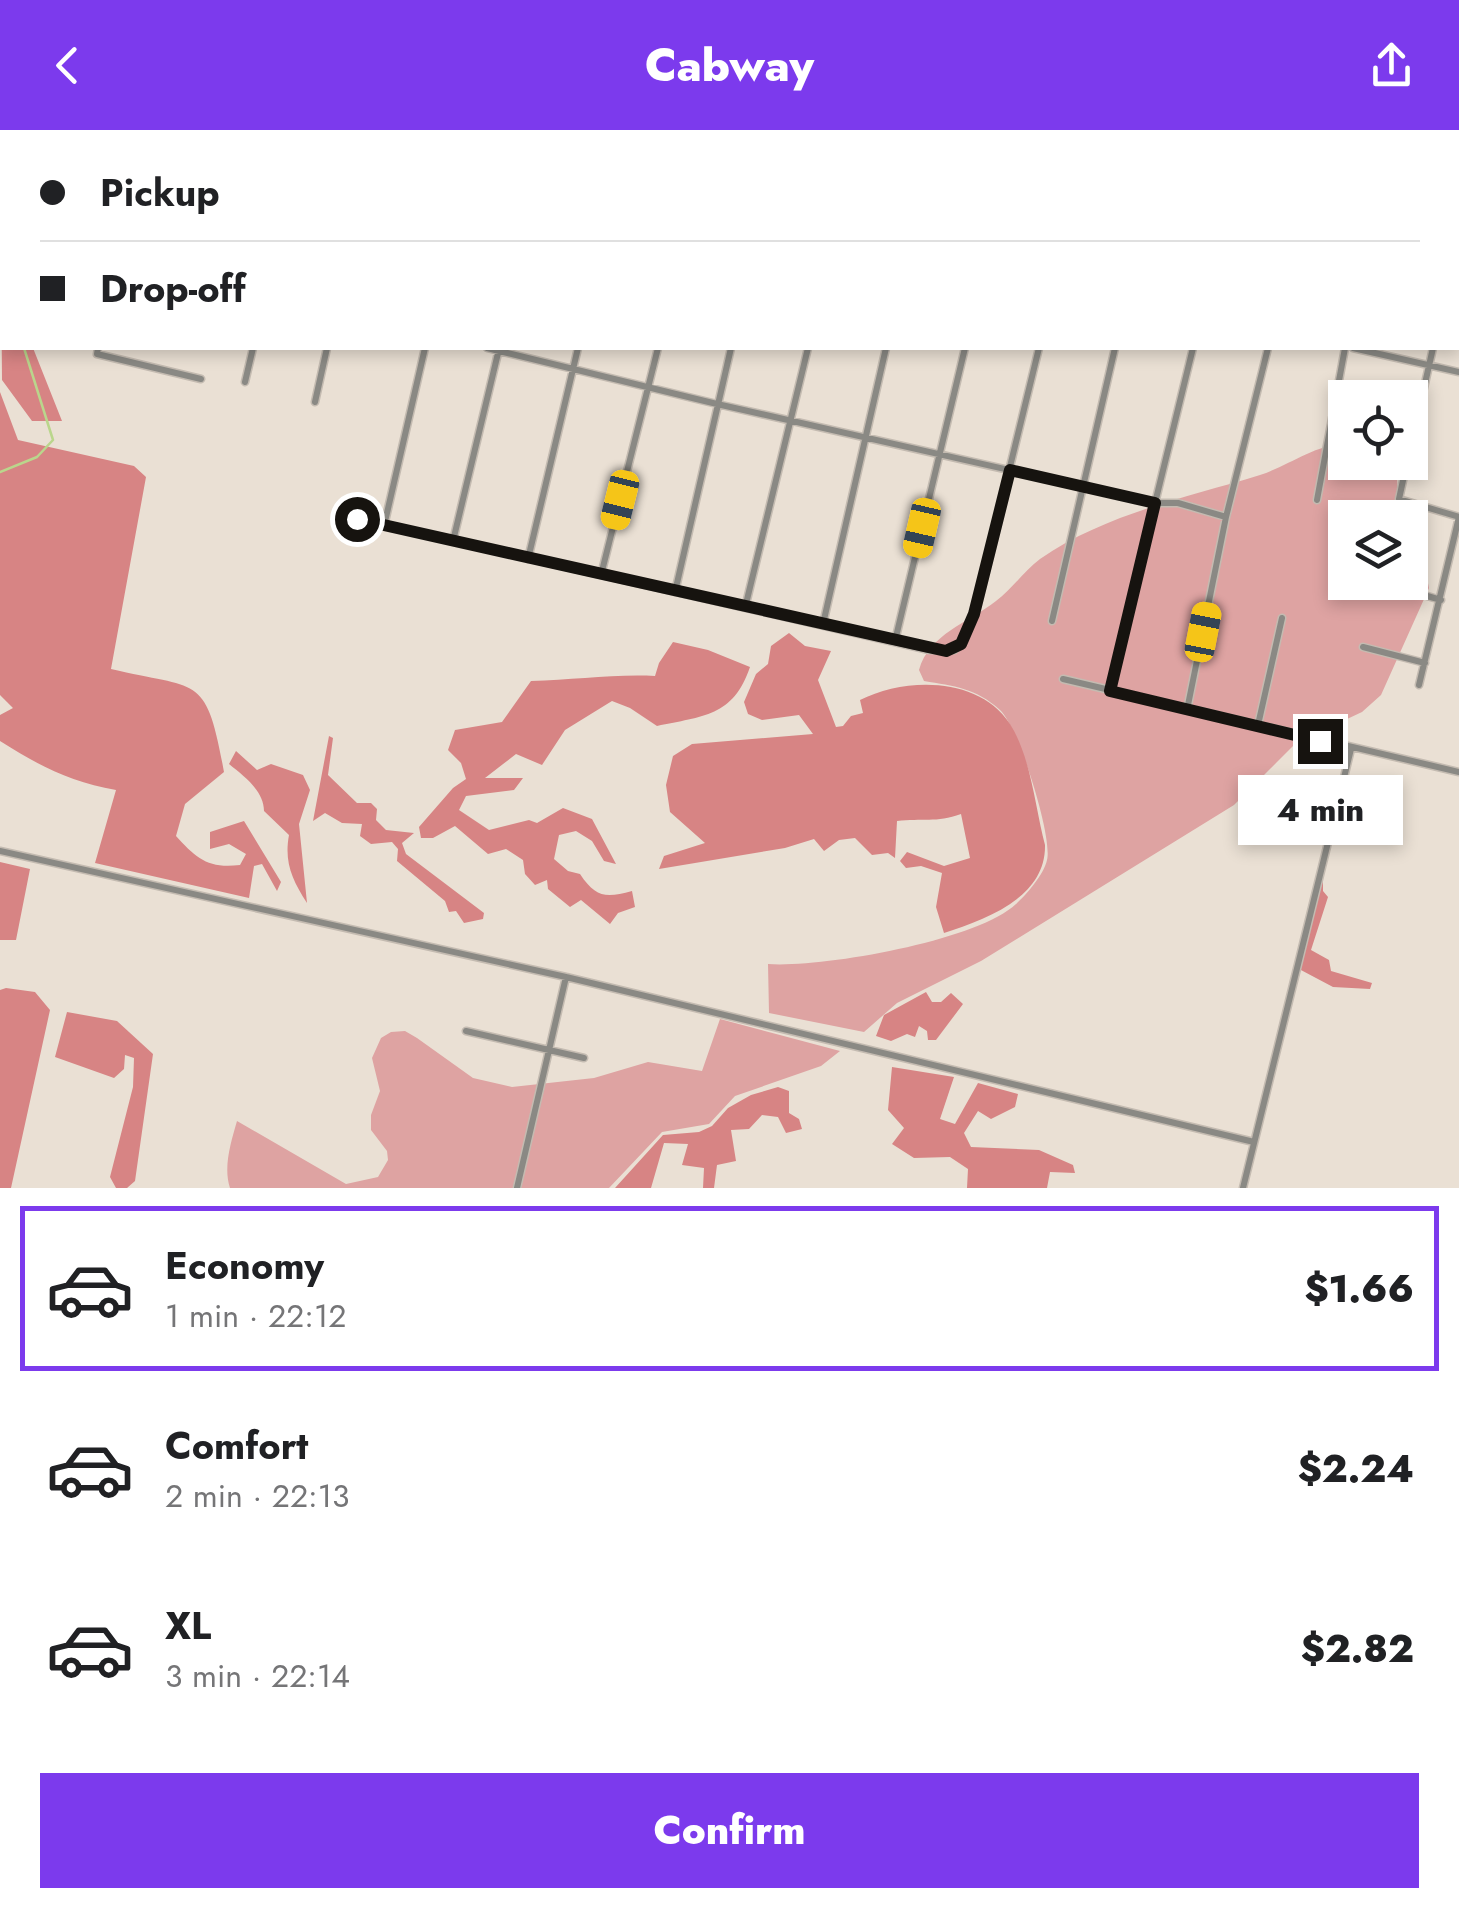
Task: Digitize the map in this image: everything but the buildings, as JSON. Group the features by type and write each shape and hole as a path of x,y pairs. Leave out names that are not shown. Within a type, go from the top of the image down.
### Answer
{"street":[{"path":"98,350 97,354 201,379"},
{"path":"245,382 252,350"},
{"path":"315,402 327,350"},
{"path":"384,526 425,350"},
{"path":"453,541 499,350"},
{"path":"503,350 718,404 1155,503 1178,503 1226,517"},
{"path":"528,559 577,350"},
{"path":"602,575 657,350"},
{"path":"675,592 730,350"},
{"path":"744,608 808,350"},
{"path":"823,624 863,434 885,350"},
{"path":"895,641 965,350"},
{"path":"357,519 946,651 961,644 974,614 1039,350"},
{"path":"1052,621 1080,485 1114,350"},
{"path":"1110,691 1193,350"},
{"path":"1187,710 1226,517 1268,350"},
{"path":"1316,500 1345,350"},
{"path":"1362,350 1459,372"},
{"path":"1425,380 1432,350"},
{"path":"1403,480 1399,499 1459,517 1419,685"},
{"path":"1428,596 1441,600"},
{"path":"1258,725 1282,618"},
{"path":"1363,647 1425,663"},
{"path":"1063,679 1459,772"},
{"path":"1242,1188 1351,748"},
{"path":"0,850 566,977 1254,1142"},
{"path":"517,1188 566,977"},
{"path":"466,1032 584,1058"}],"shaded area":[{"path":"2,350 34,350 62,421 32,421 2,380"},
{"path":"0,392 18,440 134,466 146,477 111,669 181,685 204,701 224,772 185,804 176,836 204,860 240,865 246,854 229,844 210,849 210,832 244,821 281,882 277,891 262,864 254,866 249,898 95,863 116,790 56,772 0,741 0,715 13,708 0,695"},
{"path":"1328,447 1328,480 1397,480 1395,500 1328,500 1328,600 1424,600 1381,695 1362,712 1296,743 1234,805 981,961 897,1003 864,1032 769,1013 768,964 859,957 968,930 1016,904 1045,866 1045,829 1016,737 1000,710 973,692 924,681 919,670 931,647 996,601 1040,559 1065,543 1118,519 1260,475"},
{"path":"789,633 805,646 831,651 818,680 836,727 863,713 860,700 898,687 940,685 961,689 996,708 1010,724 1023,751 1045,845 1043,863 1025,892 995,913 944,933 936,907 942,873 921,866 906,868 900,861 907,852 944,866 970,858 961,814 897,821 895,858 888,853 872,855 855,838 839,840 824,851 814,839 785,848 659,869 664,856 705,843 670,812 666,785 673,756 692,744 813,734 799,715 762,720 748,714 744,702 756,674 768,664 771,646"},
{"path":"673,642 708,650 750,667 735,696 714,712 657,726 612,701 565,730 542,765 516,754 485,778 523,778 514,790 466,796 459,810 489,830 529,820 537,823 563,808 592,819 616,864 604,861 592,841 576,831 559,835 554,859 568,871 580,874 597,892 615,895 632,891 635,907 618,913 610,924 581,900 570,907 548,889 547,880 535,885 525,874 523,860 506,849 488,854 455,826 433,838 421,838 419,827 466,779 461,763 448,750 455,730 502,722 531,681 655,676"},
{"path":"329,736 333,738 328,775 357,803 371,803 377,809 376,820 386,830 414,833 402,843 406,854 484,913 483,919 464,923 456,911 449,912 445,901 397,861 398,849 392,842 371,844 360,836 362,824 342,823 325,813 313,821"},
{"path":"236,751 257,770 271,764 303,775 310,790 299,824 307,903 290,871 289,835 264,811 261,797 252,785 229,764"},
{"path":"0,862 30,869 16,940 0,940"},
{"path":"1323,880 1323,891 1328,897 1311,950 1329,960 1331,971 1372,983 1370,989 1333,987 1299,969"},
{"path":"0,990 35,992 50,1010 11,1188 0,1188"},
{"path":"926,992 932,1002 941,1002 951,993 963,1004 936,1040 928,1040 927,1031 919,1026 915,1037 907,1034 891,1041 876,1036 884,1015"},
{"path":"67,1012 117,1021 153,1054 135,1181 127,1188 116,1188 110,1177 133,1087 134,1058 125,1055 124,1069 114,1078 55,1057"},
{"path":"720,1019 840,1051 821,1066 735,1096 709,1124 662,1132 609,1188 230,1188 228,1163 237,1121 346,1184 378,1177 388,1160 387,1151 371,1130 371,1115 380,1091 372,1058 381,1038 391,1032 405,1031 473,1078 512,1087 594,1078 648,1062 702,1071"},
{"path":"892,1067 954,1077 940,1119 955,1124 978,1083 1018,1094 1015,1107 991,1119 978,1111 964,1133 971,1147 1039,1150 1073,1165 1075,1173 1050,1172 1047,1188 967,1188 968,1169 950,1157 914,1158 892,1144 904,1128 888,1110"},
{"path":"778,1087 789,1091 789,1113 799,1119 802,1129 786,1133 778,1117 762,1115 749,1129 731,1130 736,1161 717,1165 714,1188 703,1188 704,1168 682,1165 688,1144 664,1143 651,1188 615,1188 663,1135 699,1132 712,1126 728,1108 751,1095"}],"waterway":[{"path":"0,472 37,457 53,440 25,350"}],"route":[{"path":"357,519 946,651 961,644 974,614 1010,470 1080,485 1155,503 1110,691 1320,741"}]}
